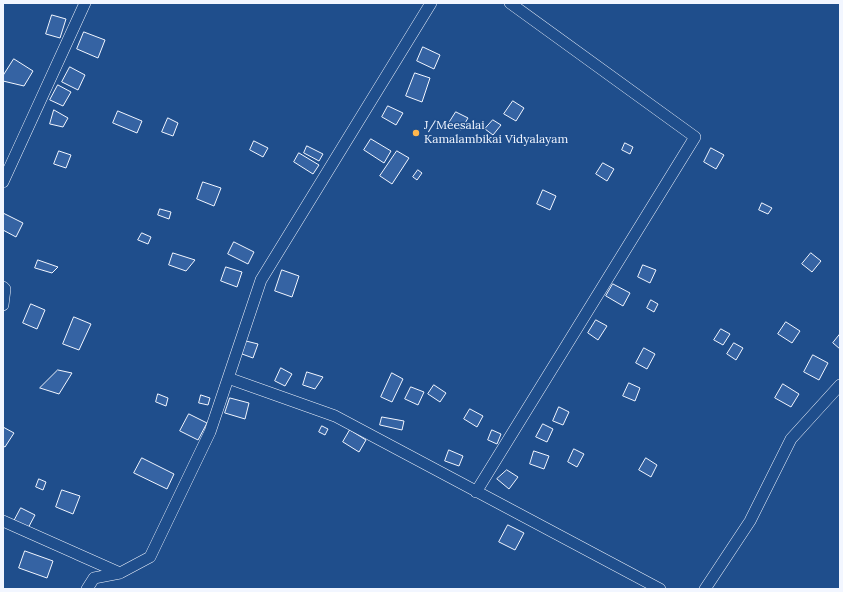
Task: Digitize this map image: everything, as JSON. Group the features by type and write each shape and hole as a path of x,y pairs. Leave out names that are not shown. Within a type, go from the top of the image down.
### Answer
{"street":[{"path":"3,182 85,3"},
{"path":"87,589 94,578 120,573 150,557 210,432 261,280 431,3"},
{"path":"476,492 695,137 510,3"},
{"path":"3,287 5,289 3,305"},
{"path":"228,378 335,416 660,589"},
{"path":"705,589 750,521 791,439 840,385"},
{"path":"3,521 120,573"},
{"path":"76,554 120,573"}],"building":[{"path":"52,15 66,19 60,38 46,34"},
{"path":"84,32 105,40 98,58 77,49"},
{"path":"423,47 440,55 434,69 417,61"},
{"path":"14,59 33,71 24,86 3,81 3,76"},
{"path":"70,67 85,75 78,90 62,82"},
{"path":"415,73 430,78 422,102 406,96"},
{"path":"58,85 71,92 63,106 50,100"},
{"path":"513,101 524,108 516,121 504,114"},
{"path":"388,106 403,113 396,125 382,117"},
{"path":"54,110 68,118 63,127 50,124"},
{"path":"118,111 142,121 137,133 113,123"},
{"path":"456,112 468,118 461,130 449,123"},
{"path":"168,118 178,123 173,136 162,132"},
{"path":"493,120 501,125 493,135 485,129"},
{"path":"371,139 391,151 384,163 364,150"},
{"path":"254,141 268,148 263,157 250,150"},
{"path":"625,143 633,147 630,154 622,150"},
{"path":"307,146 323,154 319,161 304,153"},
{"path":"711,148 724,155 716,169 704,162"},
{"path":"59,151 71,155 66,168 54,164"},
{"path":"397,151 409,158 392,184 380,176"},
{"path":"299,153 319,165 313,174 294,162"},
{"path":"603,163 614,169 607,181 596,174"},
{"path":"418,170 422,173 417,180 413,177"},
{"path":"203,182 221,188 214,206 197,199"},
{"path":"543,190 556,196 550,210 537,204"},
{"path":"762,203 772,208 768,214 759,210"},
{"path":"160,209 171,212 169,219 158,215"},
{"path":"3,213 23,223 16,237 3,230"},
{"path":"142,233 151,237 148,244 138,240"},
{"path":"234,242 254,252 248,264 228,254"},
{"path":"173,253 195,260 186,271 169,265"},
{"path":"811,253 821,261 812,272 802,264"},
{"path":"38,260 58,267 52,273 35,268"},
{"path":"643,265 656,270 650,283 638,277"},
{"path":"226,267 242,272 237,287 221,281"},
{"path":"282,270 299,276 292,297 275,291"},
{"path":"613,284 630,293 623,306 606,296"},
{"path":"651,300 658,304 654,312 647,308"},
{"path":"31,304 45,310 37,329 23,323"},
{"path":"74,317 91,324 79,350 63,344"},
{"path":"596,320 607,326 598,340 588,333"},
{"path":"786,322 800,331 792,343 778,334"},
{"path":"721,329 730,334 723,345 714,340"},
{"path":"840,334 840,349 833,343"},
{"path":"246,341 258,344 253,358 242,354"},
{"path":"734,343 743,348 736,360 727,354"},
{"path":"644,348 655,354 647,369 636,363"},
{"path":"813,355 828,363 819,380 804,372"},
{"path":"281,368 292,374 285,386 275,381"},
{"path":"58,370 72,373 59,394 40,388"},
{"path":"307,372 323,377 315,389 303,385"},
{"path":"392,373 403,379 392,402 381,397"},
{"path":"629,383 640,388 635,401 623,396"},
{"path":"783,384 799,394 791,407 775,398"},
{"path":"434,385 446,393 440,402 428,394"},
{"path":"411,387 424,392 418,405 405,399"},
{"path":"158,394 168,398 166,406 156,402"},
{"path":"201,395 210,398 208,405 199,403"},
{"path":"230,398 249,403 245,419 225,413"},
{"path":"559,407 569,412 563,425 553,421"},
{"path":"470,409 483,416 477,427 464,419"},
{"path":"189,414 207,423 198,440 180,431"},
{"path":"382,417 404,421 402,430 380,425"},
{"path":"543,424 553,429 547,442 536,437"},
{"path":"322,426 328,429 325,435 319,432"},
{"path":"3,427 14,433 5,447 3,446"},
{"path":"350,430 366,440 359,452 343,442"},
{"path":"492,430 501,434 497,444 488,440"},
{"path":"574,449 584,454 577,467 568,462"},
{"path":"449,450 463,456 459,466 445,461"},
{"path":"534,451 549,456 544,469 530,464"},
{"path":"142,458 174,474 167,489 134,473"},
{"path":"646,458 657,465 651,477 639,470"},
{"path":"507,470 518,477 509,489 497,479"},
{"path":"39,479 46,482 43,490 36,487"},
{"path":"62,490 80,496 73,514 56,507"},
{"path":"21,508 35,515 26,532 12,525"},
{"path":"508,525 524,533 515,550 499,542"},
{"path":"25,551 53,561 47,578 19,568"}],"place":[{"name":"J/Meesalai Kamalambikai Vidyalayam","path":"416,133"}]}
